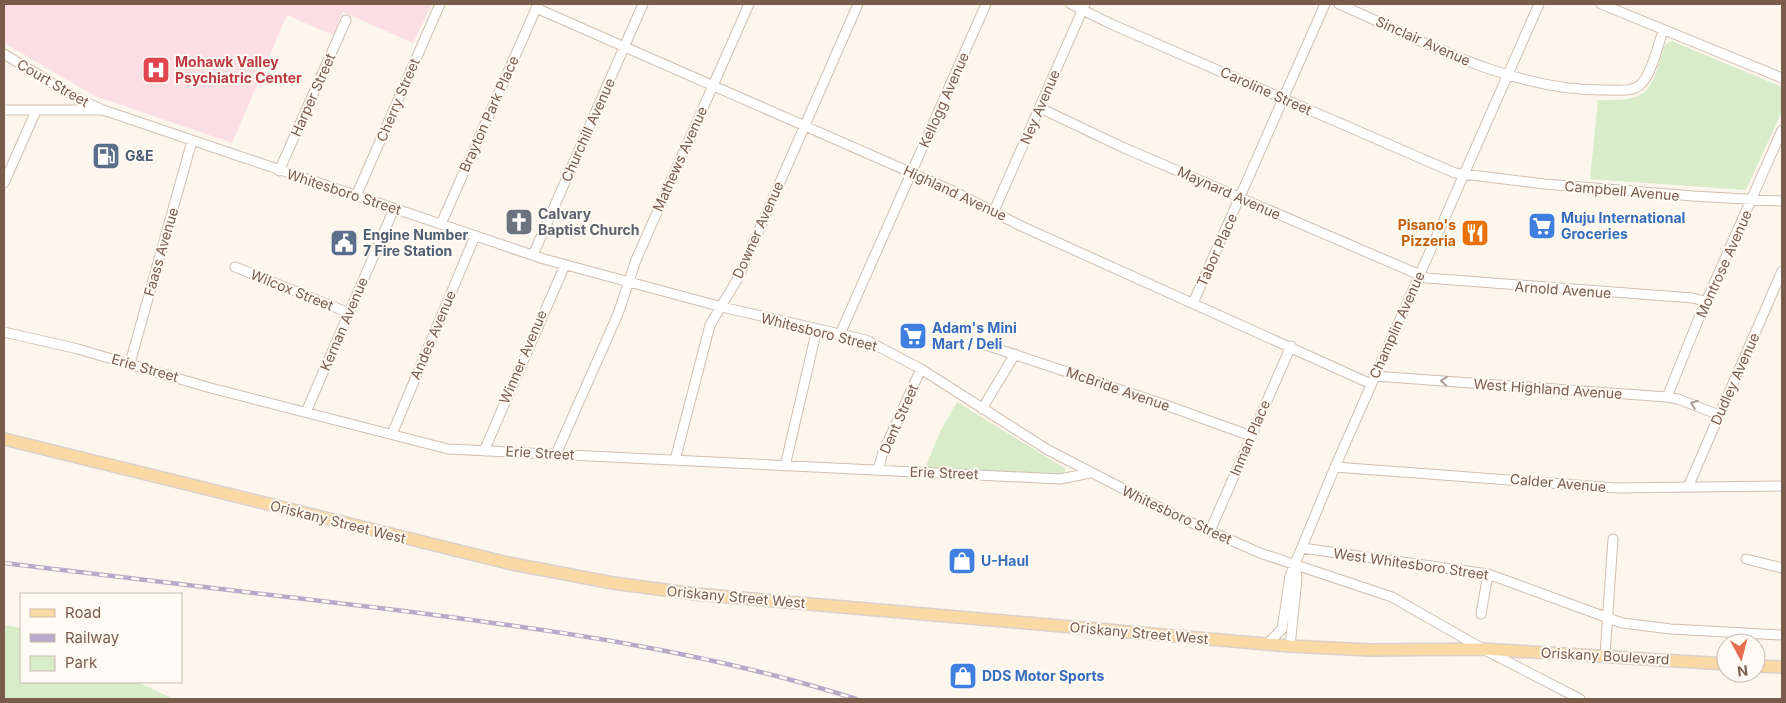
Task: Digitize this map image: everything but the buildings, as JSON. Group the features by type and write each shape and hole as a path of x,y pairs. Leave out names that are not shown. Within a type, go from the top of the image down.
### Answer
{"main road":[{"name":"Oriskany Street West","path":"4,439 445,549 613,583 694,594 1290,646 1370,650 1483,649"},
{"name":"Oriskany Boulevard","path":"1483,649 1716,663"},
{"path":"1766,666 1782,667"}],"street":[{"name":"Cherry Street","path":"356,196 440,4"},
{"name":"Churchill Avenue","path":"533,256 643,4"},
{"name":"Mathews Avenue","path":"556,454 618,314 636,260 749,4"},
{"name":"Downer Avenue","path":"675,460 710,325 738,278 858,4"},
{"name":"Kellogg Avenue","path":"840,334 986,4"},
{"name":"Caroline Street","path":"1071,4 1084,7 1418,159 1463,175"},
{"name":"Tabor Place","path":"1193,303 1325,4"},
{"name":"Sinclair Avenue","path":"1339,4 1470,63 1508,75 1582,89 1629,90 1639,86 1645,80 1663,30"},
{"name":"Champlin Avenue","path":"1267,644 1282,629 1290,576 1334,467 1539,4"},
{"path":"1601,4 1782,78"},
{"name":"Highland Avenue","path":"537,6 712,86 912,172 1021,226 1193,303 1373,380"},
{"name":"Brayton Park Place","path":"441,224 537,6"},
{"name":"Ney Avenue","path":"994,211 1084,7"},
{"name":"Harper Street","path":"279,171 346,20"},
{"name":"Court Street","path":"4,54 80,100 103,110"},
{"name":"Maynard Avenue","path":"1040,108 1122,147 1419,276"},
{"name":"Whitesboro Street","path":"4,110 103,110 533,256 629,283 840,334 880,346 921,369 982,409 1090,473 1210,531 1295,565 1392,597 1483,649 1580,699"},
{"path":"4,183 36,111"},
{"name":"Montrose Avenue","path":"1668,397 1782,130"},
{"name":"Faass Avenue","path":"130,363 192,141"},
{"name":"Campbell Avenue","path":"1463,175 1545,184 1782,201"},
{"name":"Kernan Avenue","path":"306,412 394,209"},
{"name":"Andes Avenue","path":"392,434 475,236"},
{"name":"Winner Avenue","path":"484,451 565,265"},
{"name":"Wilcox Street","path":"235,267 349,313"},
{"name":"Dudley Avenue","path":"1688,487 1782,274"},
{"name":"Arnold Avenue","path":"1419,276 1439,280 1693,298 1707,302"},
{"path":"786,466 817,329"},
{"name":"Erie Street","path":"4,332 130,363 207,387 448,449 1060,480 1090,473"},
{"name":"McBride Avenue","path":"984,344 1160,403 1251,436"},
{"name":"Inman Place","path":"1210,531 1290,346"},
{"path":"982,409 1015,354"},
{"name":"Dent Street","path":"878,470 883,452 921,369"},
{"name":"West Highland Avenue","path":"1373,380 1668,397 1719,415"},
{"name":"Calder Avenue","path":"1334,467 1616,488 1782,486"},
{"path":"1605,655 1613,539"},
{"name":"West Whitesboro Street","path":"1302,548 1488,574 1534,589 1608,619 1671,629 1782,635"},
{"path":"1746,559 1782,568"},
{"name":"Champlin Avenue","path":"1290,646 1297,578 1295,565"},
{"path":"1481,614 1488,574"}],"shaded area":[{"name":"Mohawk Valley Psychiatric Center","path":"4,4 432,4 413,43 343,12 333,35 287,15 232,143 95,96 4,43"}],"green space":[{"path":"1672,41 1782,87 1782,111 1746,190 1590,179 1598,100 1629,99 1639,96 1646,90 1656,73 1665,44"},
{"path":"957,402 1066,469 1062,475 925,468 941,430"},
{"path":"4,625 20,628 20,683 139,683 174,699 4,699"}],"railway":[{"path":"4,563 396,610 571,634 686,655 800,682 856,699"}],"place":[{"name":"Mohawk Valley Psychiatric Center","path":"156,70"},
{"name":"G&E","path":"106,156"},
{"name":"Calvary Baptist Church","path":"519,222"},
{"name":"Muju International Groceries","path":"1542,226"},
{"name":"Pisano's Pizzeria","path":"1475,233"},
{"name":"Engine Number 7 Fire Station","path":"344,243"},
{"name":"Adam's Mini Mart / Deli","path":"913,336"},
{"name":"U-Haul","path":"962,561"},
{"name":"DDS Motor Sports","path":"963,676"}]}
